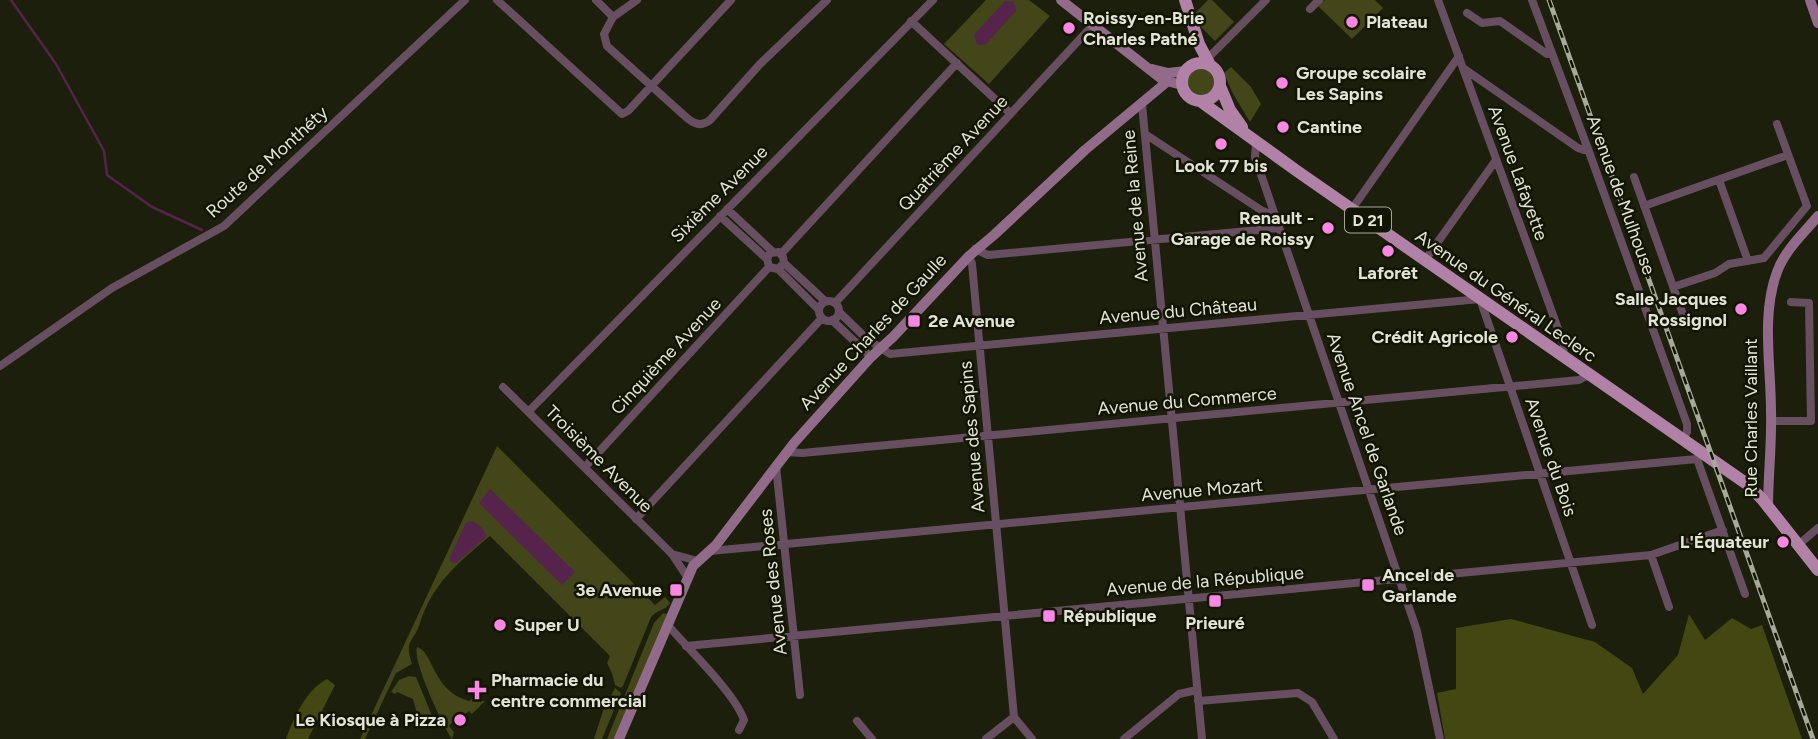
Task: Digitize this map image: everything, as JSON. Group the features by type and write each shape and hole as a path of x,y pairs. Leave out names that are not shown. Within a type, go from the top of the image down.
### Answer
{"main road":[{"path":"1061,0 1150,68 1182,85 1189,96 1200,101 1213,97 1220,86 1219,75 1208,62 1185,0"},
{"path":"1810,0 1818,23"},
{"path":"1168,77 1198,63 1208,62"},
{"path":"1144,102 1152,78 1150,68"},
{"path":"1182,85 1185,71"},
{"name":"Avenue Charles de Gaulle","path":"619,739 688,578 698,561 710,551 787,452 871,357 972,253 1084,150 1144,102 1168,77"},
{"name":"Avenue du Général Leclerc","path":"1220,86 1234,116 1256,142"},
{"name":"Avenue du Général Leclerc","path":"1200,101 1683,440 1699,456"},
{"name":"Rue Charles Vaillant","path":"1768,508 1771,421 1768,339 1774,280 1790,249 1818,216"},
{"name":"D 21","path":"1699,456 1747,484 1818,570"}],"street":[{"name":"Route de Monthéty","path":"0,366 112,288 224,226 465,0"},
{"path":"497,0 618,113 623,114 731,0"},
{"path":"596,0 613,17"},
{"path":"638,0 613,17 604,34 606,45 691,121 705,124 758,67 827,0"},
{"name":"Sixième Avenue","path":"528,411 933,0"},
{"path":"1208,62 1266,0"},
{"path":"1310,9 1319,0"},
{"name":"Avenue Lafayette","path":"1438,0 1563,342 1563,357"},
{"name":"Avenue de Mulhouse","path":"1532,0 1687,424 1683,440"},
{"path":"1467,13 1482,23 1500,21 1547,54 1552,54"},
{"path":"911,21 1010,113"},
{"name":"Quatrième Avenue","path":"835,303 1093,25"},
{"path":"1352,209 1459,56"},
{"name":"Cinquième Avenue","path":"585,467 957,63"},
{"path":"1463,68 1578,148 1588,149"},
{"name":"Avenue de la Reine","path":"1144,102 1154,239 1202,739"},
{"path":"1673,286 1715,273 1729,264 1764,258 1807,206 1777,124"},
{"path":"1145,134 1261,210 1276,217"},
{"name":"Avenue Ancel de Garlande","path":"1256,142 1255,157 1417,631 1440,739"},
{"path":"1644,206 1788,155"},
{"path":"1425,260 1496,160"},
{"path":"1634,177 1686,323"},
{"path":"1720,180 1748,261"},
{"path":"727,209 820,314 832,320 871,357"},
{"path":"720,216 825,301 835,303 839,312 867,339 881,348"},
{"path":"972,253 988,255 1279,228"},
{"name":"Avenue des Sapins","path":"972,253 1014,717"},
{"name":"Avenue du Château","path":"881,348 890,354 1480,299"},
{"name":"Avenue du Bois","path":"1480,299 1592,625"},
{"path":"636,519 820,314 825,301"},
{"path":"1771,421 1811,421 1809,303 1791,302"},
{"path":"832,320 839,312"},
{"name":"Avenue du Commerce","path":"787,452 802,453 1579,380 1588,375"},
{"name":"Troisième Avenue","path":"503,387 672,555 688,578"},
{"path":"1699,456 1745,594"},
{"name":"Avenue Mozart","path":"710,551 1540,474 1699,456"},
{"name":"Avenue des Roses","path":"776,466 800,695"},
{"path":"1798,545 1818,528"},
{"name":"Avenue de la République","path":"687,646 1651,555 1723,530"},
{"path":"672,555 698,561"},
{"path":"1651,555 1669,607"},
{"path":"667,624 741,712 744,720 739,730"},
{"path":"1124,739 1179,694 1197,690"},
{"path":"1198,701 1298,693 1313,705 1334,739"},
{"path":"986,739 1014,717 1032,739"},
{"path":"857,721 872,739"}],"green space":[{"path":"986,0 1029,0 1050,16 989,84 944,44"},
{"path":"1208,0 1212,0 1234,22 1215,41 1199,25 1195,13"},
{"name":"Plateau","path":"1324,0 1375,0 1383,8 1352,39 1318,6"},
{"path":"1201,67 1212,71 1216,82 1212,93 1201,97 1190,93 1186,82 1190,71"},
{"path":"1231,67 1251,87 1261,104 1250,122 1224,73"},
{"path":"497,446 655,605 665,597 670,603 651,617 621,688 615,685 607,663 610,656 490,536 439,585 410,642 412,664 396,673 365,739 360,739"},
{"path":"663,613 667,614 615,739 607,739 654,623"},
{"path":"1689,614 1705,640 1732,618 1751,629 1762,625 1802,739 1445,739 1437,693 1456,689 1456,628 1511,619 1595,642 1632,668 1643,694 1678,655"},
{"path":"417,647 423,650 448,689 469,701 485,701 472,714 469,711 461,717 459,715 449,726 454,732 452,739 424,679"},
{"path":"409,676 416,677 435,723 433,727 426,727 419,720 413,699 391,692 399,680"},
{"path":"327,679 335,685 308,739 286,739 307,697"},
{"path":"615,688 621,693 602,739 594,739 603,711"}],"shaded area":[{"path":"1005,1 1014,2 1016,11 985,45 977,45 974,35"},
{"path":"490,489 575,572 562,585 479,503"},
{"path":"470,521 481,527 486,537 453,563 450,557 466,523"}],"waterway":[{"path":"11,0 56,64 104,151 107,175 152,207 202,230"}],"railway":[{"path":"1549,0 1813,739"}],"place":[{"name":"Plateau","path":"1352,22"},
{"name":"Roissy-en-Brie Charles Pathé","path":"1069,28"},
{"name":"Groupe scolaire Les Sapins","path":"1282,83"},
{"name":"Cantine","path":"1283,127"},
{"name":"Look 77 bis","path":"1221,144"},
{"name":"Renault - Garage de Roissy","path":"1328,228"},
{"name":"Laforêt","path":"1388,251"},
{"name":"Salle Jacques Rossignol","path":"1741,309"},
{"name":"2e Avenue","path":"914,321"},
{"name":"Crédit Agricole","path":"1512,337"},
{"name":"L'Équateur","path":"1783,542"},
{"name":"Ancel de Garlande","path":"1368,585"},
{"name":"3e Avenue","path":"676,590"},
{"name":"Prieuré","path":"1215,601"},
{"name":"République","path":"1049,616"},
{"name":"Super U","path":"500,625"},
{"name":"Pharmacie du centre commercial","path":"477,690"},
{"name":"Le Kiosque à Pizza","path":"460,720"}]}
